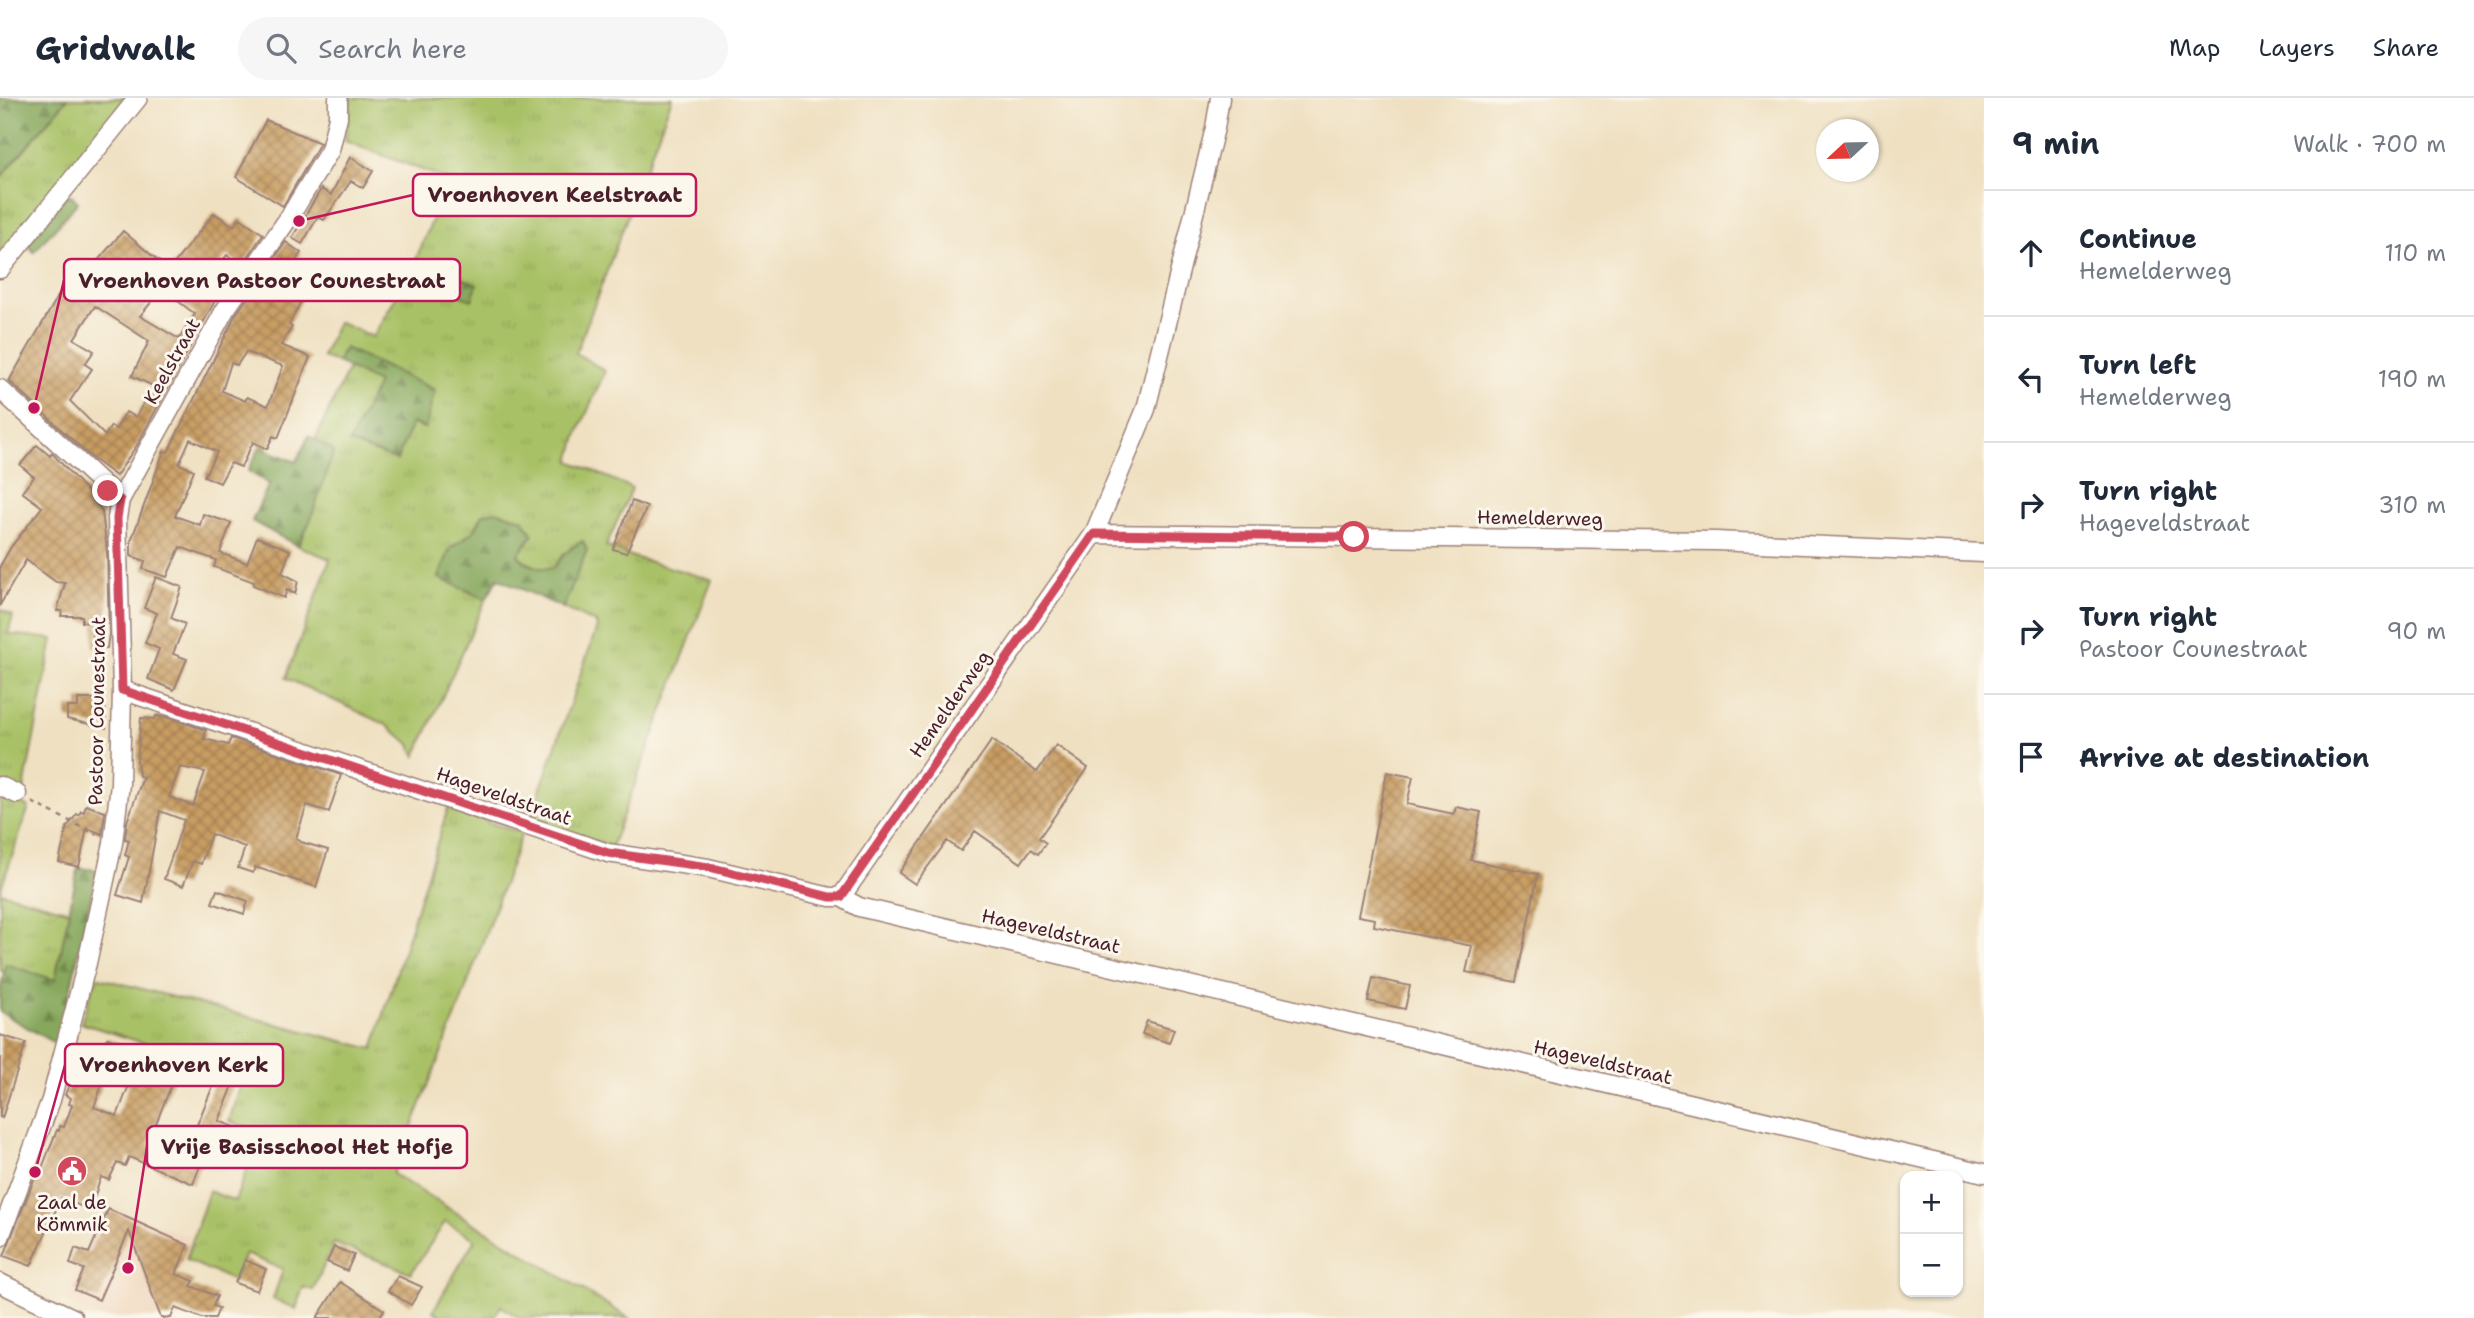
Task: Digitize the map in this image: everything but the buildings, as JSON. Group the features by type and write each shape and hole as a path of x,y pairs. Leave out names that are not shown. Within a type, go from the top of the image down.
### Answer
{"street":[{"path":"0,269 138,98"},
{"name":"Keelstraat","path":"120,500 225,310 290,216 330,150 338,117 338,98"},
{"name":"Hemelderweg","path":"841,897 1094,534 1146,409 1220,98"},
{"path":"0,389 120,500"},
{"name":"Pastoor Counestraat","path":"0,1237 51,1100 87,963 113,843 120,784 122,690 117,518 120,500"},
{"name":"Hemelderweg","path":"1094,534 1716,541 1984,553"},
{"name":"Hageveldstraat","path":"122,690 608,853 709,867 830,897 841,897 859,907 1984,1173"},
{"path":"0,786 17,794"},
{"path":"0,1283 73,1318"}],"path":[{"path":"17,794 113,843"}],"shaded area":[{"path":"105,1205 193,1238 158,1318 100,1318 62,1299"}],"green space":[{"path":"0,98 68,98 0,178"},
{"path":"68,98 128,98 0,254 0,178"},
{"path":"351,98 672,98 576,353 605,371 578,433 570,461 632,488 606,546 630,556 712,580 611,847 529,822 597,627 596,623 563,608 586,550 564,553 553,569 542,568 531,564 513,550 483,514 474,531 450,549 439,578 486,599 416,756 409,743 385,724 286,678 330,559 298,546 310,521 333,452 315,440 349,368 378,383 397,460 412,423 424,428 345,348 337,362 322,357 338,322 373,337 407,277 471,299 477,285 416,259 449,180 345,141"},
{"path":"71,195 78,202 34,252 28,245 66,196"},
{"path":"416,259 477,284 472,300 407,277"},
{"path":"345,348 435,390 425,428 412,423 397,460 349,443 378,383 337,362"},
{"path":"309,436 334,451 310,521 298,546 252,521 269,484 248,471 260,447 296,462"},
{"path":"495,511 523,519 533,535 518,555 534,566 553,568 570,549 583,541 587,550 563,608 498,578 486,599 439,578 450,549 474,531 483,514"},
{"path":"0,609 13,616 8,634 53,639 23,794 0,782"},
{"path":"0,796 29,807 0,891"},
{"path":"448,808 522,833 457,1013 393,1174 629,1318 520,1318 501,1306 493,1318 442,1318 433,1311 475,1239 445,1222 411,1273 334,1243 313,1290 303,1287 296,1309 273,1299 283,1269 245,1254 234,1281 186,1260 209,1191 235,1201 261,1132 229,1121 244,1075 81,1023 96,977 373,1049"},
{"path":"78,868 97,870 58,1045 0,1012 0,991 6,964 55,980"},
{"path":"0,892 70,911 55,980 6,965 4,972 0,970"}],"place":[{"name":"Vroenhoven Keelstraat","path":"299,221"},
{"name":"Vroenhoven Pastoor Counestraat","path":"34,408"},
{"name":"Zaal de Kömmik","path":"72,1171"},
{"name":"Vroenhoven Kerk","path":"35,1172"},
{"name":"Vrije Basisschool Het Hofje","path":"128,1268"}],"route":[{"path":"108,491 120,500 117,518 122,690 608,853 709,867 830,897 841,897 1094,534 1354,537"}]}
